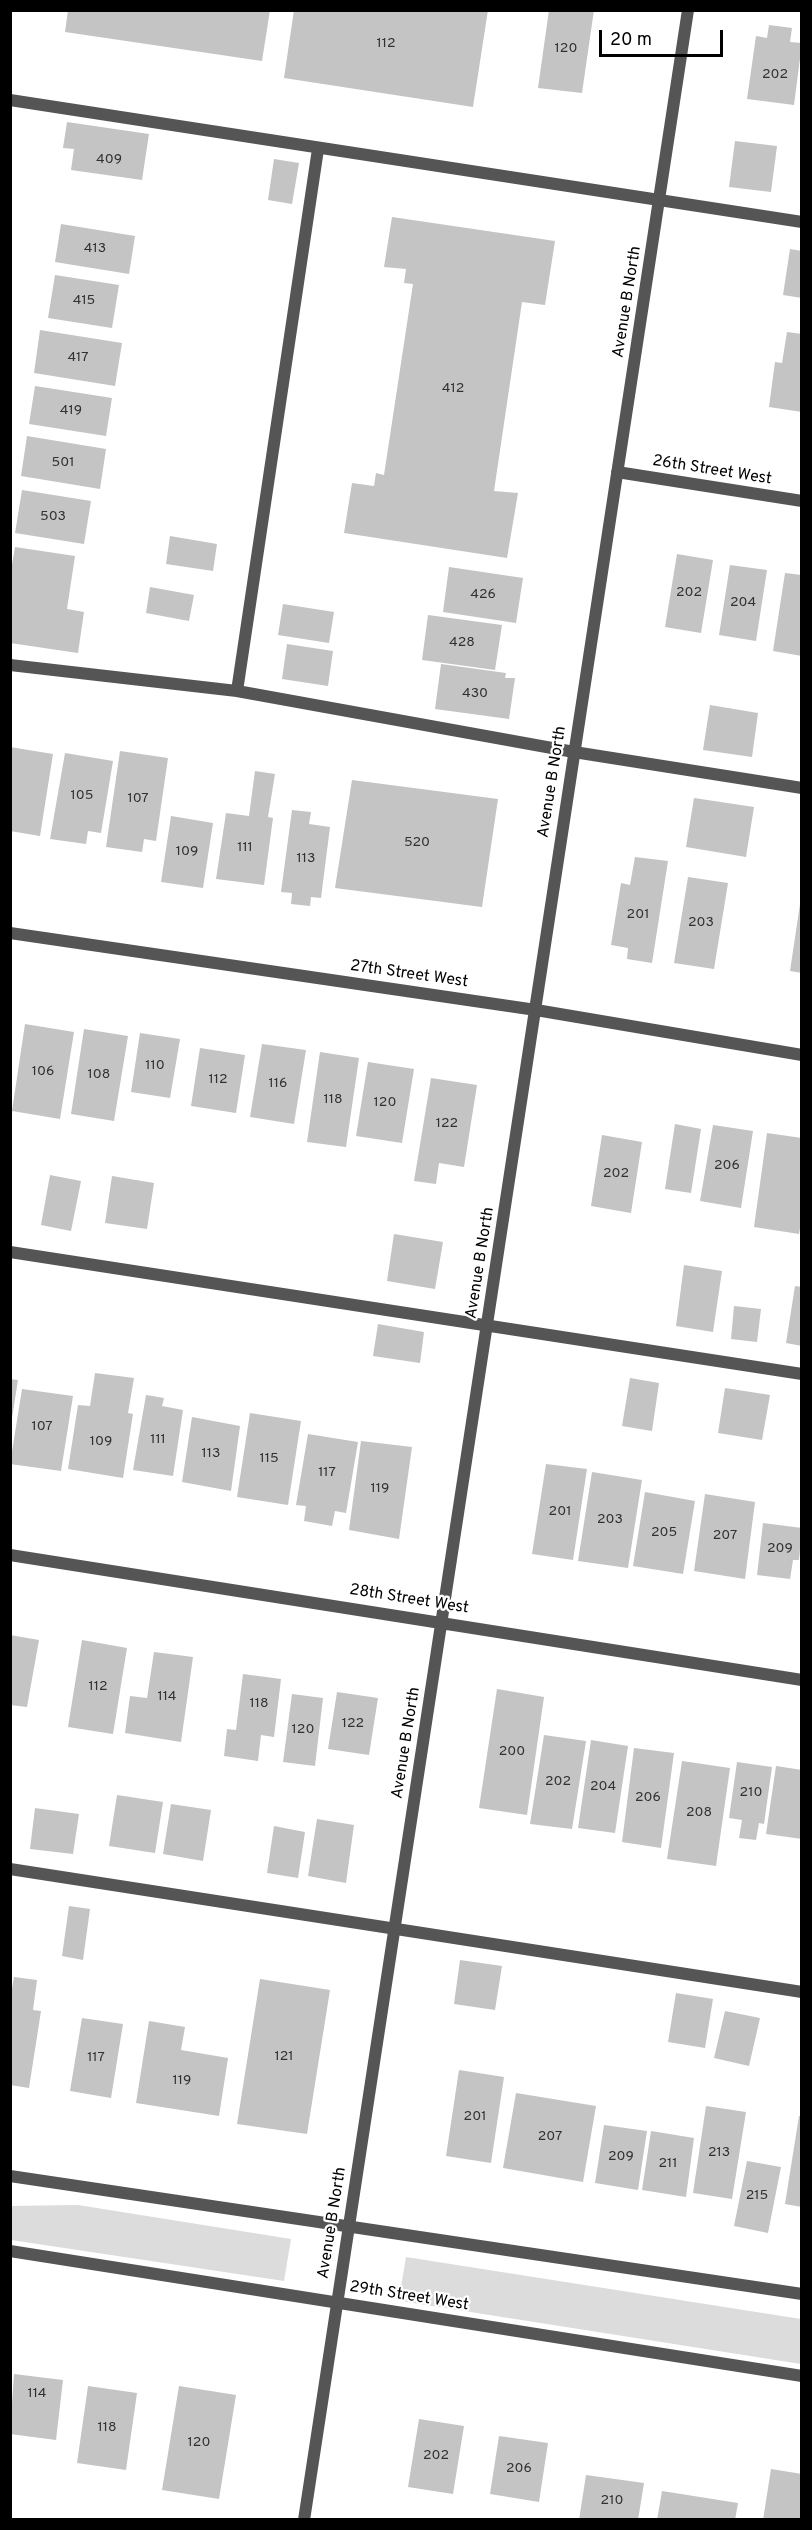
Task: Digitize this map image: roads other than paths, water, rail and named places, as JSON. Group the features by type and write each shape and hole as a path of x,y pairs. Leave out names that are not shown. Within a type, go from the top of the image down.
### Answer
{"street":[{"name":"Avenue B North","path":"304,2520 688,10"},
{"path":"10,100 801,222"},
{"path":"237,691 318,149"},
{"name":"26th Street West","path":"617,472 801,501"},
{"path":"10,665 237,691 574,752 801,788"},
{"name":"27th Street West","path":"10,933 536,1010 801,1055"},
{"path":"10,1252 488,1328 801,1374"},
{"name":"28th Street West","path":"10,1555 801,1680"},
{"path":"10,1869 801,1992"},
{"path":"10,2176 801,2294"},
{"name":"29th Street West","path":"10,2251 801,2376"}]}
